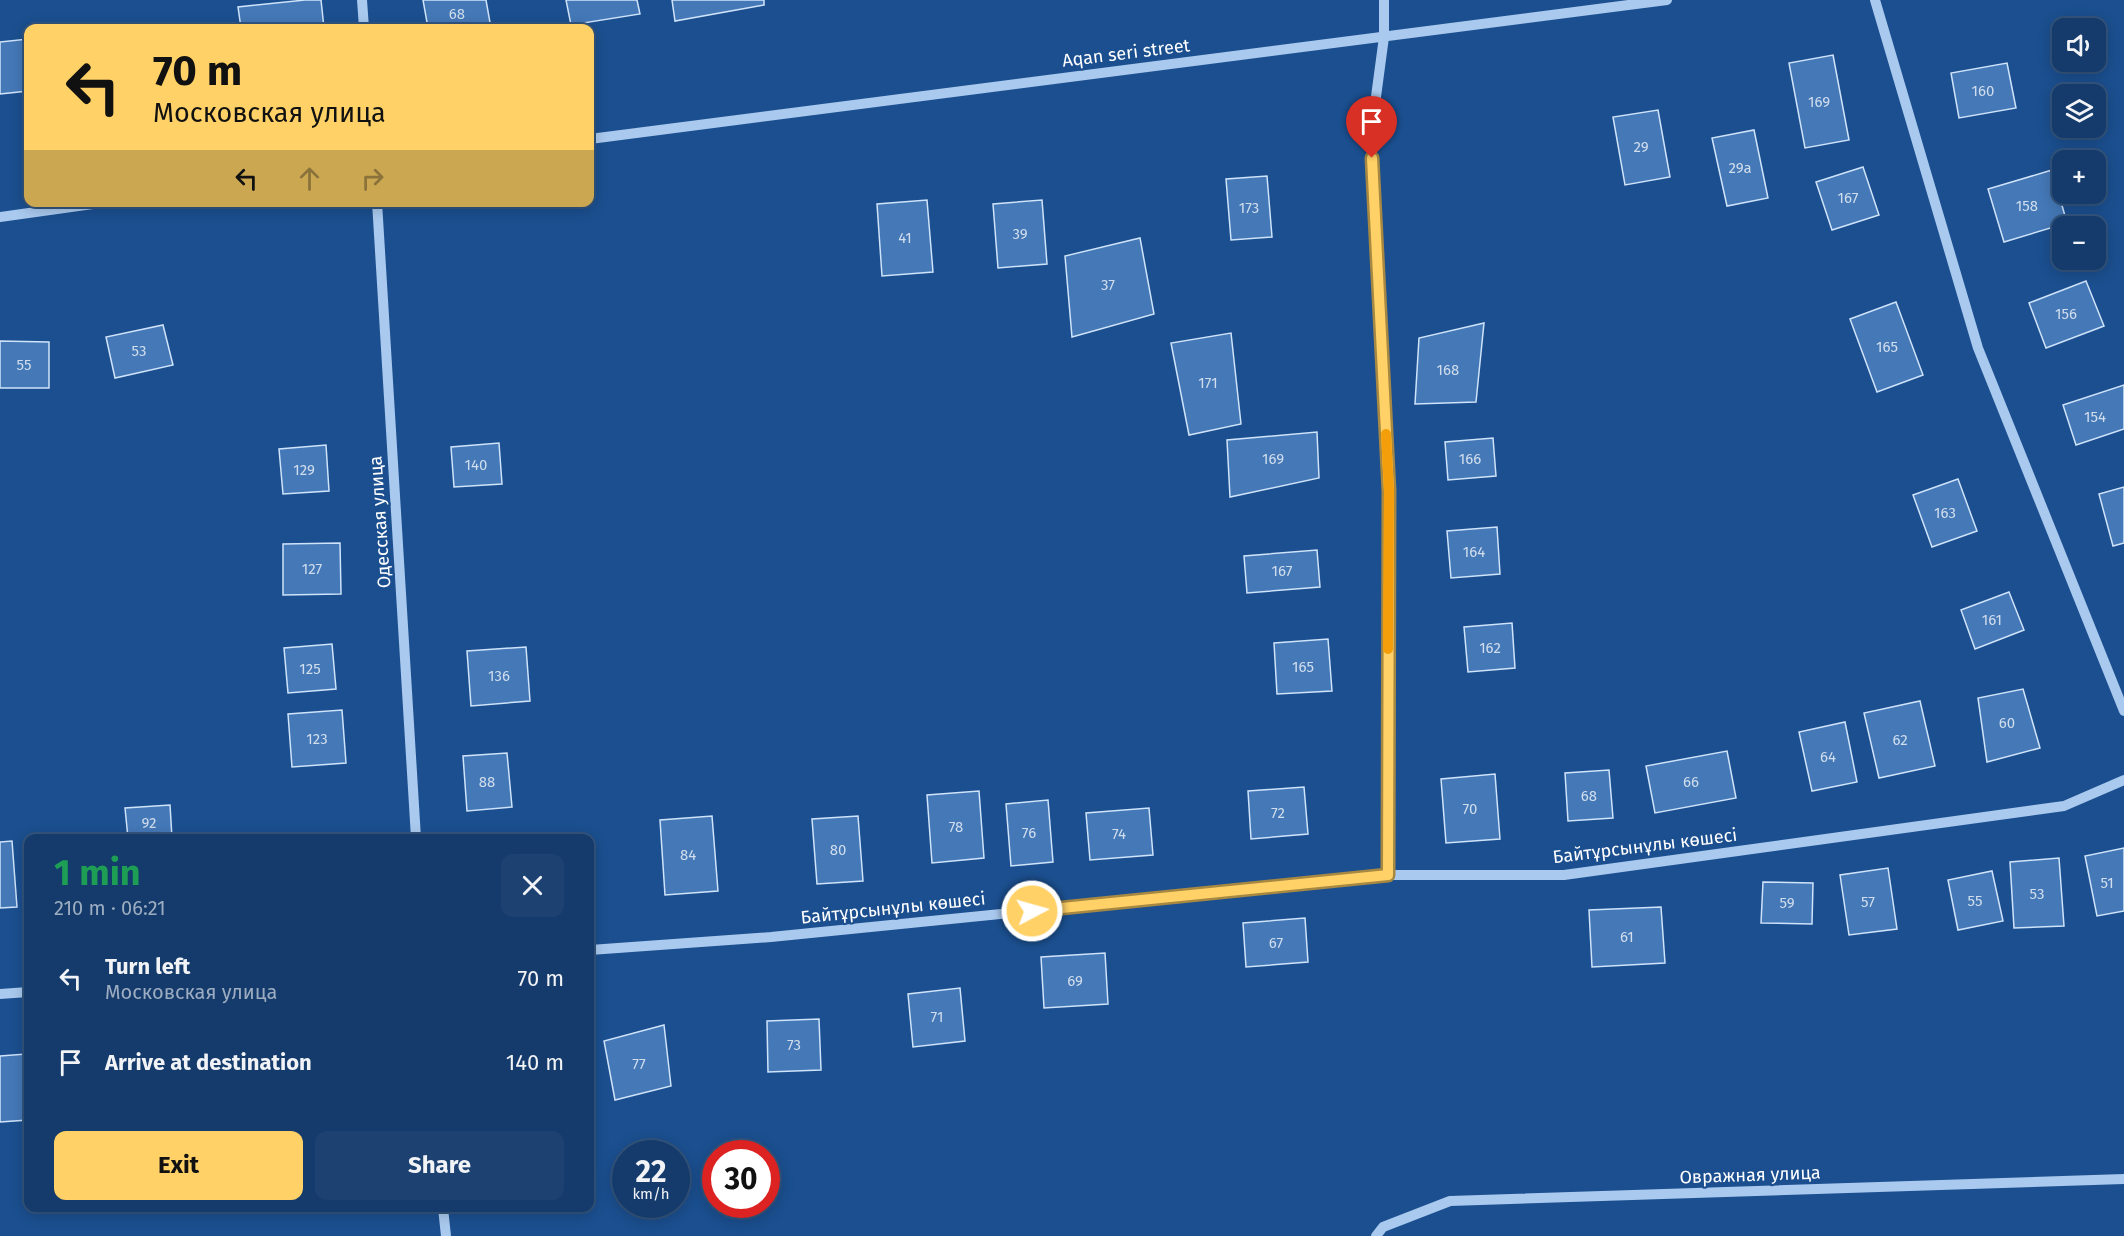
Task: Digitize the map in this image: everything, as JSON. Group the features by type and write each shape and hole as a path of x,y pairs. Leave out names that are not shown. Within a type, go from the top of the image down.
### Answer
{"street":[{"path":"362,0 364,24"},
{"path":"1384,0 1384,37 1371,134 1389,491 1388,875"},
{"name":"Aqan seri street","path":"594,138 1667,0"},
{"path":"1875,0 1978,348 2124,711"},
{"path":"0,217 71,207"},
{"name":"Одесская улица","path":"377,207 416,834"},
{"name":"Байтұрсынұлы көшесі","path":"594,950 771,937 1388,875 1564,875 2064,806 2124,780"},
{"path":"0,994 24,992"},
{"name":"Овражная улица","path":"1379,1232 1450,1201 2124,1179"},
{"path":"443,1212 446,1236"}],"building":[{"path":"321,0 324,24 240,24 238,7"},
{"path":"423,0 486,0 490,24 427,24"},
{"path":"566,0 637,0 640,14 571,24"},
{"path":"672,0 764,0 764,5 675,21"},
{"path":"24,39 24,91 0,94 0,42"},
{"path":"1833,55 1849,140 1805,148 1789,63"},
{"path":"2007,63 2016,108 1959,118 1951,73"},
{"path":"1658,110 1670,177 1625,185 1613,117"},
{"path":"1754,130 1768,198 1727,206 1712,138"},
{"path":"1863,167 1879,215 1832,230 1816,182"},
{"path":"2052,170 2052,204 2062,204 2065,216 2052,216 2052,228 2004,242 1988,189"},
{"path":"1267,176 1272,237 1231,240 1226,179"},
{"path":"927,200 933,272 882,276 877,204"},
{"path":"1042,200 1047,264 998,268 993,204"},
{"path":"1140,238 1154,314 1072,337 1065,256"},
{"path":"2086,281 2104,326 2046,348 2029,303"},
{"path":"1896,302 1923,375 1877,392 1850,319"},
{"path":"1484,323 1476,402 1415,404 1419,338"},
{"path":"163,325 173,365 115,378 106,337"},
{"path":"1231,333 1241,424 1189,435 1171,343"},
{"path":"0,341 49,342 49,388 0,388"},
{"path":"2124,385 2124,429 2076,445 2063,405"},
{"path":"1317,432 1319,478 1230,497 1227,440"},
{"path":"1493,438 1496,476 1448,480 1445,442"},
{"path":"499,443 502,484 454,487 451,447"},
{"path":"326,445 329,491 283,494 279,449"},
{"path":"1958,479 1977,531 1932,547 1913,495"},
{"path":"2124,487 2124,543 2113,546 2099,494"},
{"path":"1497,527 1500,574 1451,578 1447,531"},
{"path":"340,543 341,594 283,595 283,544"},
{"path":"1317,550 1320,587 1247,593 1244,556"},
{"path":"2009,592 2024,630 1975,649 1961,610"},
{"path":"1512,623 1515,668 1468,672 1464,627"},
{"path":"1328,639 1332,691 1277,694 1274,643"},
{"path":"332,644 336,689 288,693 284,648"},
{"path":"526,647 530,701 471,706 467,651"},
{"path":"2023,689 2040,748 1987,762 1978,698"},
{"path":"1920,701 1935,766 1879,778 1864,713"},
{"path":"342,710 346,763 292,767 288,714"},
{"path":"1845,722 1857,782 1812,791 1799,732"},
{"path":"1727,751 1736,798 1655,813 1646,766"},
{"path":"507,753 512,807 467,811 463,756"},
{"path":"1609,770 1613,818 1568,821 1565,773"},
{"path":"1495,774 1500,839 1446,843 1441,779"},
{"path":"1304,787 1308,834 1251,839 1248,791"},
{"path":"979,791 984,858 932,863 927,795"},
{"path":"1048,800 1053,862 1011,866 1006,804"},
{"path":"170,805 172,834 128,834 125,808"},
{"path":"1149,808 1153,855 1090,860 1086,813"},
{"path":"712,816 718,891 665,895 660,820"},
{"path":"858,816 863,881 817,884 812,819"},
{"path":"12,841 17,907 0,908 0,842"},
{"path":"2124,848 2124,911 2097,916 2085,856"},
{"path":"2059,858 2064,926 2014,928 2010,862"},
{"path":"1888,868 1897,929 1849,935 1840,875"},
{"path":"1992,871 2003,921 1958,930 1948,880"},
{"path":"1763,882 1813,883 1812,924 1761,923"},
{"path":"1661,907 1665,963 1592,967 1589,910"},
{"path":"1305,918 1308,962 1246,967 1243,923"},
{"path":"1105,953 1108,1004 1044,1008 1041,957"},
{"path":"960,988 965,1041 913,1047 908,994"},
{"path":"819,1019 821,1070 768,1072 767,1021"},
{"path":"664,1025 671,1086 615,1100 604,1041"},
{"path":"24,1054 24,1120 0,1122 0,1056"}],"slow traffic":[{"path":"1386,434 1389,491 1388,649"}],"route":[{"path":"1032,911 1388,875 1389,491 1372,158"}]}
